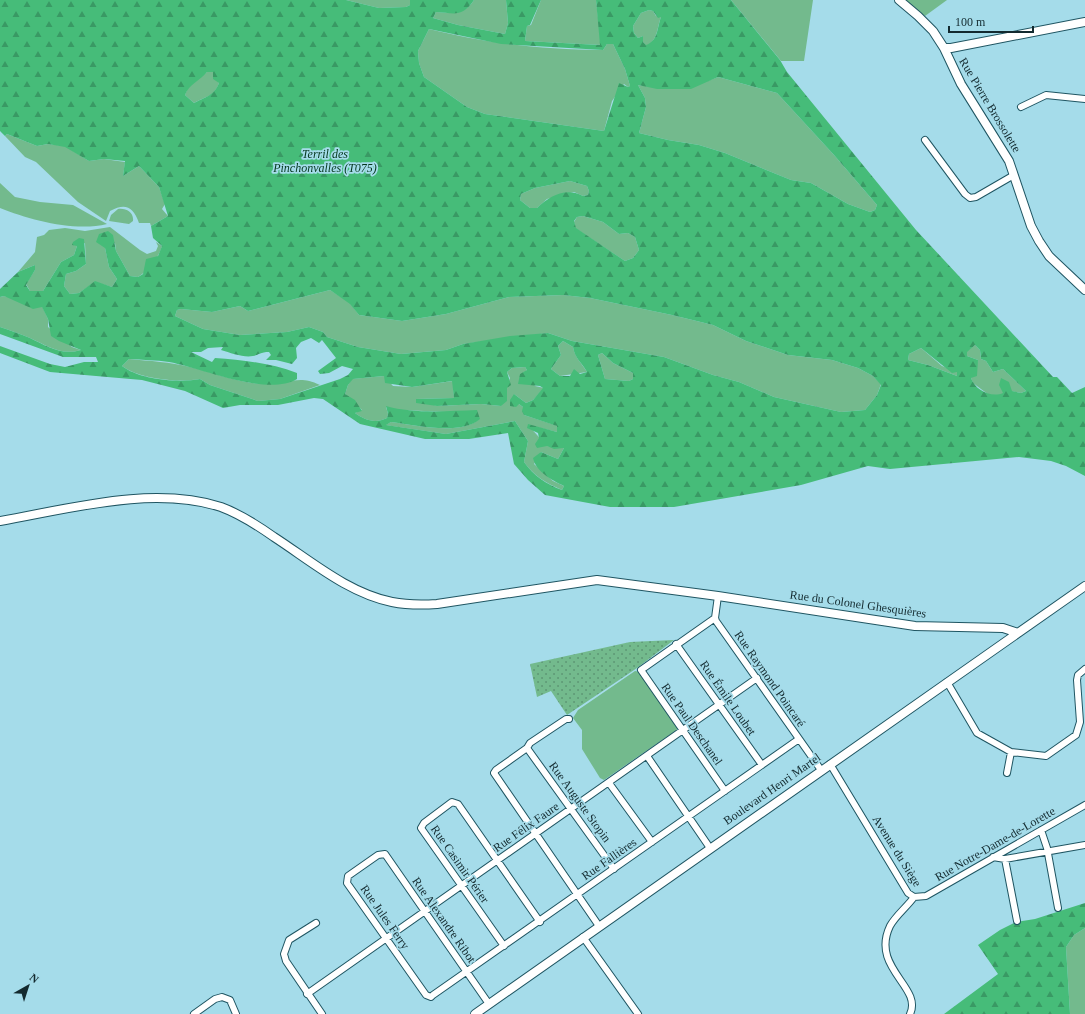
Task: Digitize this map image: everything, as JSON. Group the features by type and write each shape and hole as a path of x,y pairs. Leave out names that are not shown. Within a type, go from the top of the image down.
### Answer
{"street":[{"name":"Rue Pierre Brossolette","path":"899,0 934,31 961,84 1004,151 1014,175 1031,226 1039,241 1050,256 1085,290"},
{"path":"944,48 951,48 1085,22"},
{"path":"1021,108 1046,95 1085,99"},
{"path":"926,140 965,194 970,198 976,197 1014,175"},
{"name":"Rue du Colonel Ghesquières","path":"0,521 138,499 164,498 209,504 230,511 250,520 358,591 374,597 405,604 437,604 597,580 718,596 915,626 1003,628 1018,633"},
{"name":"Boulevard Henri Martel","path":"475,1014 1085,586"},
{"path":"676,644 715,618 718,596"},
{"name":"Rue Raymond Poincaré","path":"715,618 821,770"},
{"name":"Rue Paul Deschanel","path":"676,644 641,670 725,791"},
{"name":"Rue Émile Loubet","path":"676,644 762,765"},
{"path":"947,682 977,733 1012,752 1046,756 1076,735 1082,719 1077,680 1078,674 1085,669"},
{"name":"Rue Félix Faure","path":"308,994 757,678"},
{"path":"569,719 566,719 530,743 527,748 494,773 599,926"},
{"name":"Rue Fallières","path":"431,997 799,739"},
{"name":"Rue Auguste Stopin","path":"527,748 572,808 614,869"},
{"path":"1006,774 1012,752"},
{"path":"647,756 710,848"},
{"name":"Avenue du Siège","path":"830,764 908,892 914,898 890,927 887,947 891,967 911,995 913,1002 910,1014"},
{"path":"609,783 652,842"},
{"name":"Rue Casimir Périer","path":"497,861 458,804 452,802 424,823 421,828 504,946"},
{"name":"Rue Notre-Dame-de-Lorette","path":"914,898 926,896 1085,806"},
{"path":"1041,830 1047,848 1058,908"},
{"path":"993,857 1005,859 1085,845"},
{"name":"Rue Alexandre Ribot","path":"378,855 385,854 489,1004"},
{"name":"Rue Jules Ferry","path":"378,855 348,876 347,880 426,995 431,997"},
{"path":"1005,859 1017,921"},
{"path":"497,861 540,922"},
{"path":"316,924 289,940 284,954 286,961 322,1014"},
{"path":"584,937 638,1014"},
{"path":"194,1014 215,999 222,997 230,1000 236,1014"}],"green space":[{"name":"Terril des Pinchonvalles (T075)","path":"0,0 346,0 379,8 406,7 410,5 410,0 474,0 466,10 457,13 436,12 433,18 458,25 505,34 508,23 506,0 541,0 530,25 527,26 525,41 600,45 596,0 731,0 780,60 787,72 916,230 1053,377 1057,377 1072,393 1085,387 1085,476 1066,466 1051,461 1019,457 890,469 868,466 801,485 674,507 610,507 545,495 528,480 514,464 508,433 469,439 425,439 360,424 323,399 314,398 278,405 240,405 223,408 185,391 142,380 50,372 0,353 0,346 50,364 65,367 84,362 98,362 96,357 63,357 0,334 0,327 61,351 74,352 81,350 51,336 48,319 42,307 33,309 4,296 0,297 0,289 18,272 35,265 35,270 26,285 30,291 43,291 61,262 74,255 77,246 72,245 73,242 79,238 84,239 86,264 76,271 66,274 64,286 70,294 79,293 95,281 112,287 117,279 109,267 105,248 96,242 99,234 108,231 113,235 116,251 130,276 138,277 143,274 146,259 158,256 162,246 153,238 151,226 168,216 159,187 139,166 123,176 125,161 104,159 89,161 65,147 48,144 37,146 7,134 5,136 0,131","holes":["649,10 653,11 658,18 661,17 655,37 650,43 646,45 643,42 643,36 638,38 634,33 633,26 641,13","429,29 501,44 603,50 607,44 613,44 625,69 630,86 628,87 619,83 604,131 485,114 467,107 424,77 419,63 418,51","207,72 213,72 213,79 219,83 215,91 194,103 185,95 192,85","718,77 777,93 834,155 877,205 875,210 870,212 848,204 811,183 791,180 725,153 699,145 639,133 646,107 645,98 638,85 657,89 691,89","570,181 587,186 589,191 588,195 583,196 570,192 558,194 537,208 530,208 520,200 521,194 535,188","583,216 603,222 619,234 628,233 635,237 639,250 633,258 625,261 576,228 574,221 577,217","330,290 350,304 359,315 402,321 446,314 509,297 563,295 590,298 713,325 746,341 788,355 832,360 858,368 873,376 881,385 877,395 865,410 841,412 774,397 739,382 713,375 664,357 572,341 548,333 510,336 463,344 446,350 401,354 358,347 327,337 323,332 309,327 287,332 240,335 203,329 175,316 177,310 181,309 212,312 240,306 248,311","311,338 319,343 322,340 336,358 318,371 320,374 329,373 342,366 353,369 348,375 340,379 280,399 258,401 210,385 200,379 181,381 160,379 130,371 122,366 129,359 164,361 234,380 269,385 284,384 297,379 297,373 267,364 246,361 215,358 212,362 191,352 201,352 208,348 223,347 221,350 246,356 269,352 271,355 266,360 276,360 292,364 297,358 296,348 301,342","563,341 573,347 577,357 587,372 580,374 574,369 570,376 560,376 551,369 561,355 558,346","975,345 980,350 981,359 986,361 993,372 1003,369 1026,391 1021,393 1012,391 1009,382 1001,378 999,385 1003,393 989,394 984,392 976,386 971,378 977,376 978,360 967,356 967,352","921,348 952,373 957,372 957,376 928,365 908,360 909,354","602,353 613,363 633,373 633,379 629,381 605,379 598,355","525,367 527,370 520,374 518,384 540,386 543,388 533,400 526,403 514,394 510,400 510,406 516,407 519,404 523,407 522,411 524,415 557,426 557,432 528,424 527,428 538,433 539,438 535,444 537,448 547,446 554,449 564,448 558,459 541,452 533,458 537,467 541,471 564,486 562,490 541,479 524,462 528,441 515,421 446,434 386,425 391,422 424,427 449,428 461,427 480,419 477,410 419,411 397,409 386,406 388,414 387,418 374,421 363,418 355,413 362,411 355,400 345,394 348,385 353,379 384,376 385,383 412,387 452,381 454,398 416,399 416,403 437,406 481,404 501,406 507,401 507,388 511,385 507,372 512,368"]},
{"path":"346,0 410,0 410,5 406,7 379,8"},
{"path":"474,0 506,0 508,23 505,34 458,25 433,18 436,12 452,13 462,11"},
{"path":"541,0 596,0 601,45 525,41 527,26 531,25"},
{"path":"731,0 813,0 804,61 781,61"},
{"path":"904,0 947,0 925,16"},
{"path":"649,10 653,11 656,16 661,17 653,41 646,46 643,42 643,36 638,38 634,33 633,26 641,13"},
{"path":"429,29 494,42 537,47 603,50 607,44 613,44 625,69 630,86 628,87 624,84 612,101 604,131 485,114 467,107 424,77 419,63 418,51"},
{"path":"207,72 213,72 219,83 217,88 209,96 194,103 185,95 188,87"},
{"path":"718,77 777,93 834,155 877,205 875,210 870,212 848,204 811,183 791,180 725,153 699,145 639,133 646,107 645,98 638,85 648,87 678,87 699,83"},
{"path":"7,134 37,146 48,144 65,146 89,161 104,159 125,162 123,176 139,166 159,187 165,204 162,209 168,216 151,226 150,223 139,223 137,217 131,210 120,207 110,211 106,221 78,202 36,162 25,157 5,136"},
{"path":"570,181 587,186 589,191 588,195 583,196 574,192 547,199 537,208 530,208 520,200 521,194 535,188"},
{"path":"0,183 15,197 40,202 73,205 107,224 81,227 53,224 25,217 0,208"},
{"path":"118,209 129,211 132,215 133,221 129,224 109,221 111,215"},
{"path":"583,216 603,222 619,234 628,233 635,237 639,250 633,258 625,261 575,228 574,222 577,217"},
{"path":"110,227 147,254 156,251 158,246 156,242 162,246 156,259 142,274 138,277 130,276 116,251 115,243 105,248 109,267 117,279 112,287 95,282 79,293 70,294 64,286 66,274 76,271 86,264 85,243 77,246 74,255 61,262 43,291 30,291 26,284 35,270 35,265 18,272 35,252 37,237 44,235 49,230 65,228 85,231"},
{"path":"330,290 350,303 359,315 402,321 446,314 509,297 563,295 590,298 713,325 746,341 788,355 832,360 858,368 873,376 881,384 877,395 865,410 841,412 774,397 739,382 713,375 664,357 572,341 548,333 463,344 446,350 401,354 358,347 327,337 323,332 309,327 287,332 240,335 203,329 175,316 177,310 181,309 212,312 240,306 248,311"},
{"path":"4,296 42,306 48,319 48,327 72,347 81,350 74,352 61,351 0,327 0,297"},
{"path":"563,341 573,347 577,357 587,372 560,376 551,369 561,355 558,346"},
{"path":"975,345 980,350 981,359 986,361 993,372 1003,369 1026,391 1021,393 1011,391 997,396 989,395 973,383 971,378 978,360 967,356 967,351"},
{"path":"921,348 942,366 957,372 957,376 928,365 908,360 909,354"},
{"path":"602,353 613,363 633,373 633,379 629,381 605,379 598,355"},
{"path":"129,359 182,365 228,378 257,384 275,384 305,380 320,385 280,399 258,401 210,385 200,379 170,380 139,374 122,366"},
{"path":"525,367 527,370 525,372 535,386 544,388 533,400 526,403 514,394 519,404 523,407 524,415 558,426 557,432 528,425 547,446 564,448 558,459 541,452 534,464 553,481 564,486 562,490 541,479 524,462 528,441 515,421 446,434 385,425 391,422 424,427 449,428 471,424 479,419 448,412 400,410 386,407 388,414 387,418 374,421 363,418 355,413 362,410 345,394 352,379 384,376 393,386 412,387 453,381 454,398 416,399 437,406 481,404 501,406 510,378 507,372 512,368"},
{"path":"674,640 637,668 567,715 551,691 537,697 530,664 630,642"},
{"path":"635,671 640,672 678,729 604,780 600,778 582,749 582,730 573,718 578,710"},
{"path":"1085,903 1085,928 1074,935 1066,947 1070,1014 944,1014 998,974 978,945 1000,930 1016,922 1035,919"},
{"path":"1085,928 1085,1014 1070,1014 1066,947 1074,935"}]}
